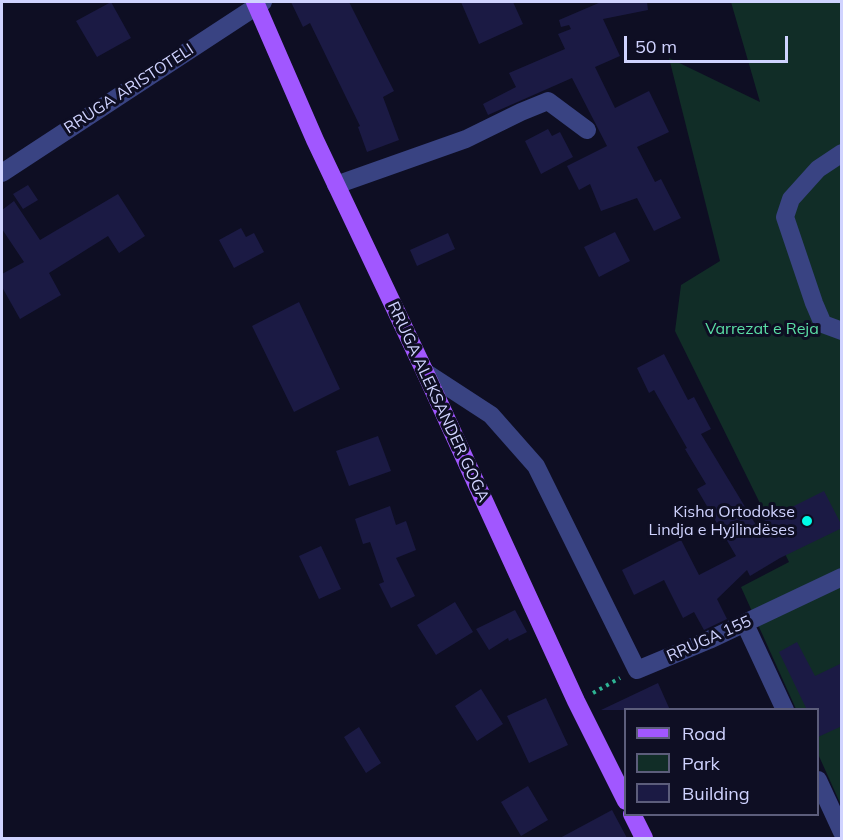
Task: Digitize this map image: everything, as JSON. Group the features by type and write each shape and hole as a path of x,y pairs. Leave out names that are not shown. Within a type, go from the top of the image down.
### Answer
{"main road":[{"name":"RRUGA ALEKSANDER GOGA","path":"258,3 336,185 426,372 576,701 624,797"},
{"path":"633,816 644,838"}],"street":[{"name":"RRUGA ARISTOTELI","path":"2,173 258,3"},
{"path":"336,185 466,139 521,111 548,101 587,130"},
{"path":"842,153 818,169 791,199 785,217 823,324 842,332"},
{"path":"818,169 842,167"},
{"path":"426,372 491,415 536,466 637,670"},
{"name":"RRUGA 155","path":"637,670 745,624 842,577"},
{"path":"745,624 784,708"},
{"path":"819,782 842,832"}],"path":[{"path":"576,701 637,670"}],"green space":[{"name":"Varrezat e Reja","path":"731,2 841,2 841,805 819,756 819,708 796,708 741,587 789,562 675,331 681,285 720,261 669,58 760,102"}],"building":[{"path":"111,2 131,38 97,57 76,21"},
{"path":"291,2 349,2 394,91 383,97 399,140 367,152 358,127 360,126 310,23 303,27"},
{"path":"461,2 513,2 523,24 479,44"},
{"path":"601,2 647,2 648,10 603,19 620,56 595,67 615,108 649,91 669,132 637,147 655,182 661,179 681,218 654,231 637,198 601,211 590,184 579,190 567,166 607,146 572,78 488,115 483,104 516,87 509,73 565,49 558,34 571,29 569,25 561,27 559,20"},
{"path":"548,129 552,136 560,132 573,157 541,174 525,141"},
{"path":"28,185 38,200 23,209 13,194"},
{"path":"118,194 145,236 119,253 108,236 49,273 61,295 20,319 2,287 2,274 24,262 2,229 2,210 14,201 40,240"},
{"path":"241,228 246,237 254,233 264,252 234,268 219,240"},
{"path":"615,232 630,261 599,277 584,247"},
{"path":"448,233 455,249 417,266 410,250"},
{"path":"299,302 340,389 294,412 252,326"},
{"path":"664,354 688,400 694,397 711,429 701,434 756,525 824,491 842,526 750,576 747,570 717,599 727,619 704,630 694,612 683,618 664,580 634,595 622,570 681,540 699,575 736,556 697,489 706,484 654,390 649,393 637,368"},
{"path":"378,436 391,471 349,486 336,451"},
{"path":"390,506 396,525 406,521 416,550 396,558 415,596 391,608 379,584 384,582 370,542 363,544 355,519"},
{"path":"321,546 341,589 319,599 299,556"},
{"path":"455,602 473,632 436,655 417,625"},
{"path":"515,610 527,632 509,641 508,638 489,650 476,629"},
{"path":"797,642 815,676 842,663 842,726 819,737 819,708 806,708 779,652"},
{"path":"658,683 669,708 624,708 624,710 601,710"},
{"path":"481,689 503,724 477,741 455,706"},
{"path":"546,698 568,745 529,763 507,716"},
{"path":"359,727 381,763 366,773 344,737"},
{"path":"528,786 548,820 521,836 501,802"},
{"path":"612,810 627,838 560,838"}],"place":[{"name":"Kisha Ortodokse Lindja e Hyjlindëses","path":"807,521"}]}
